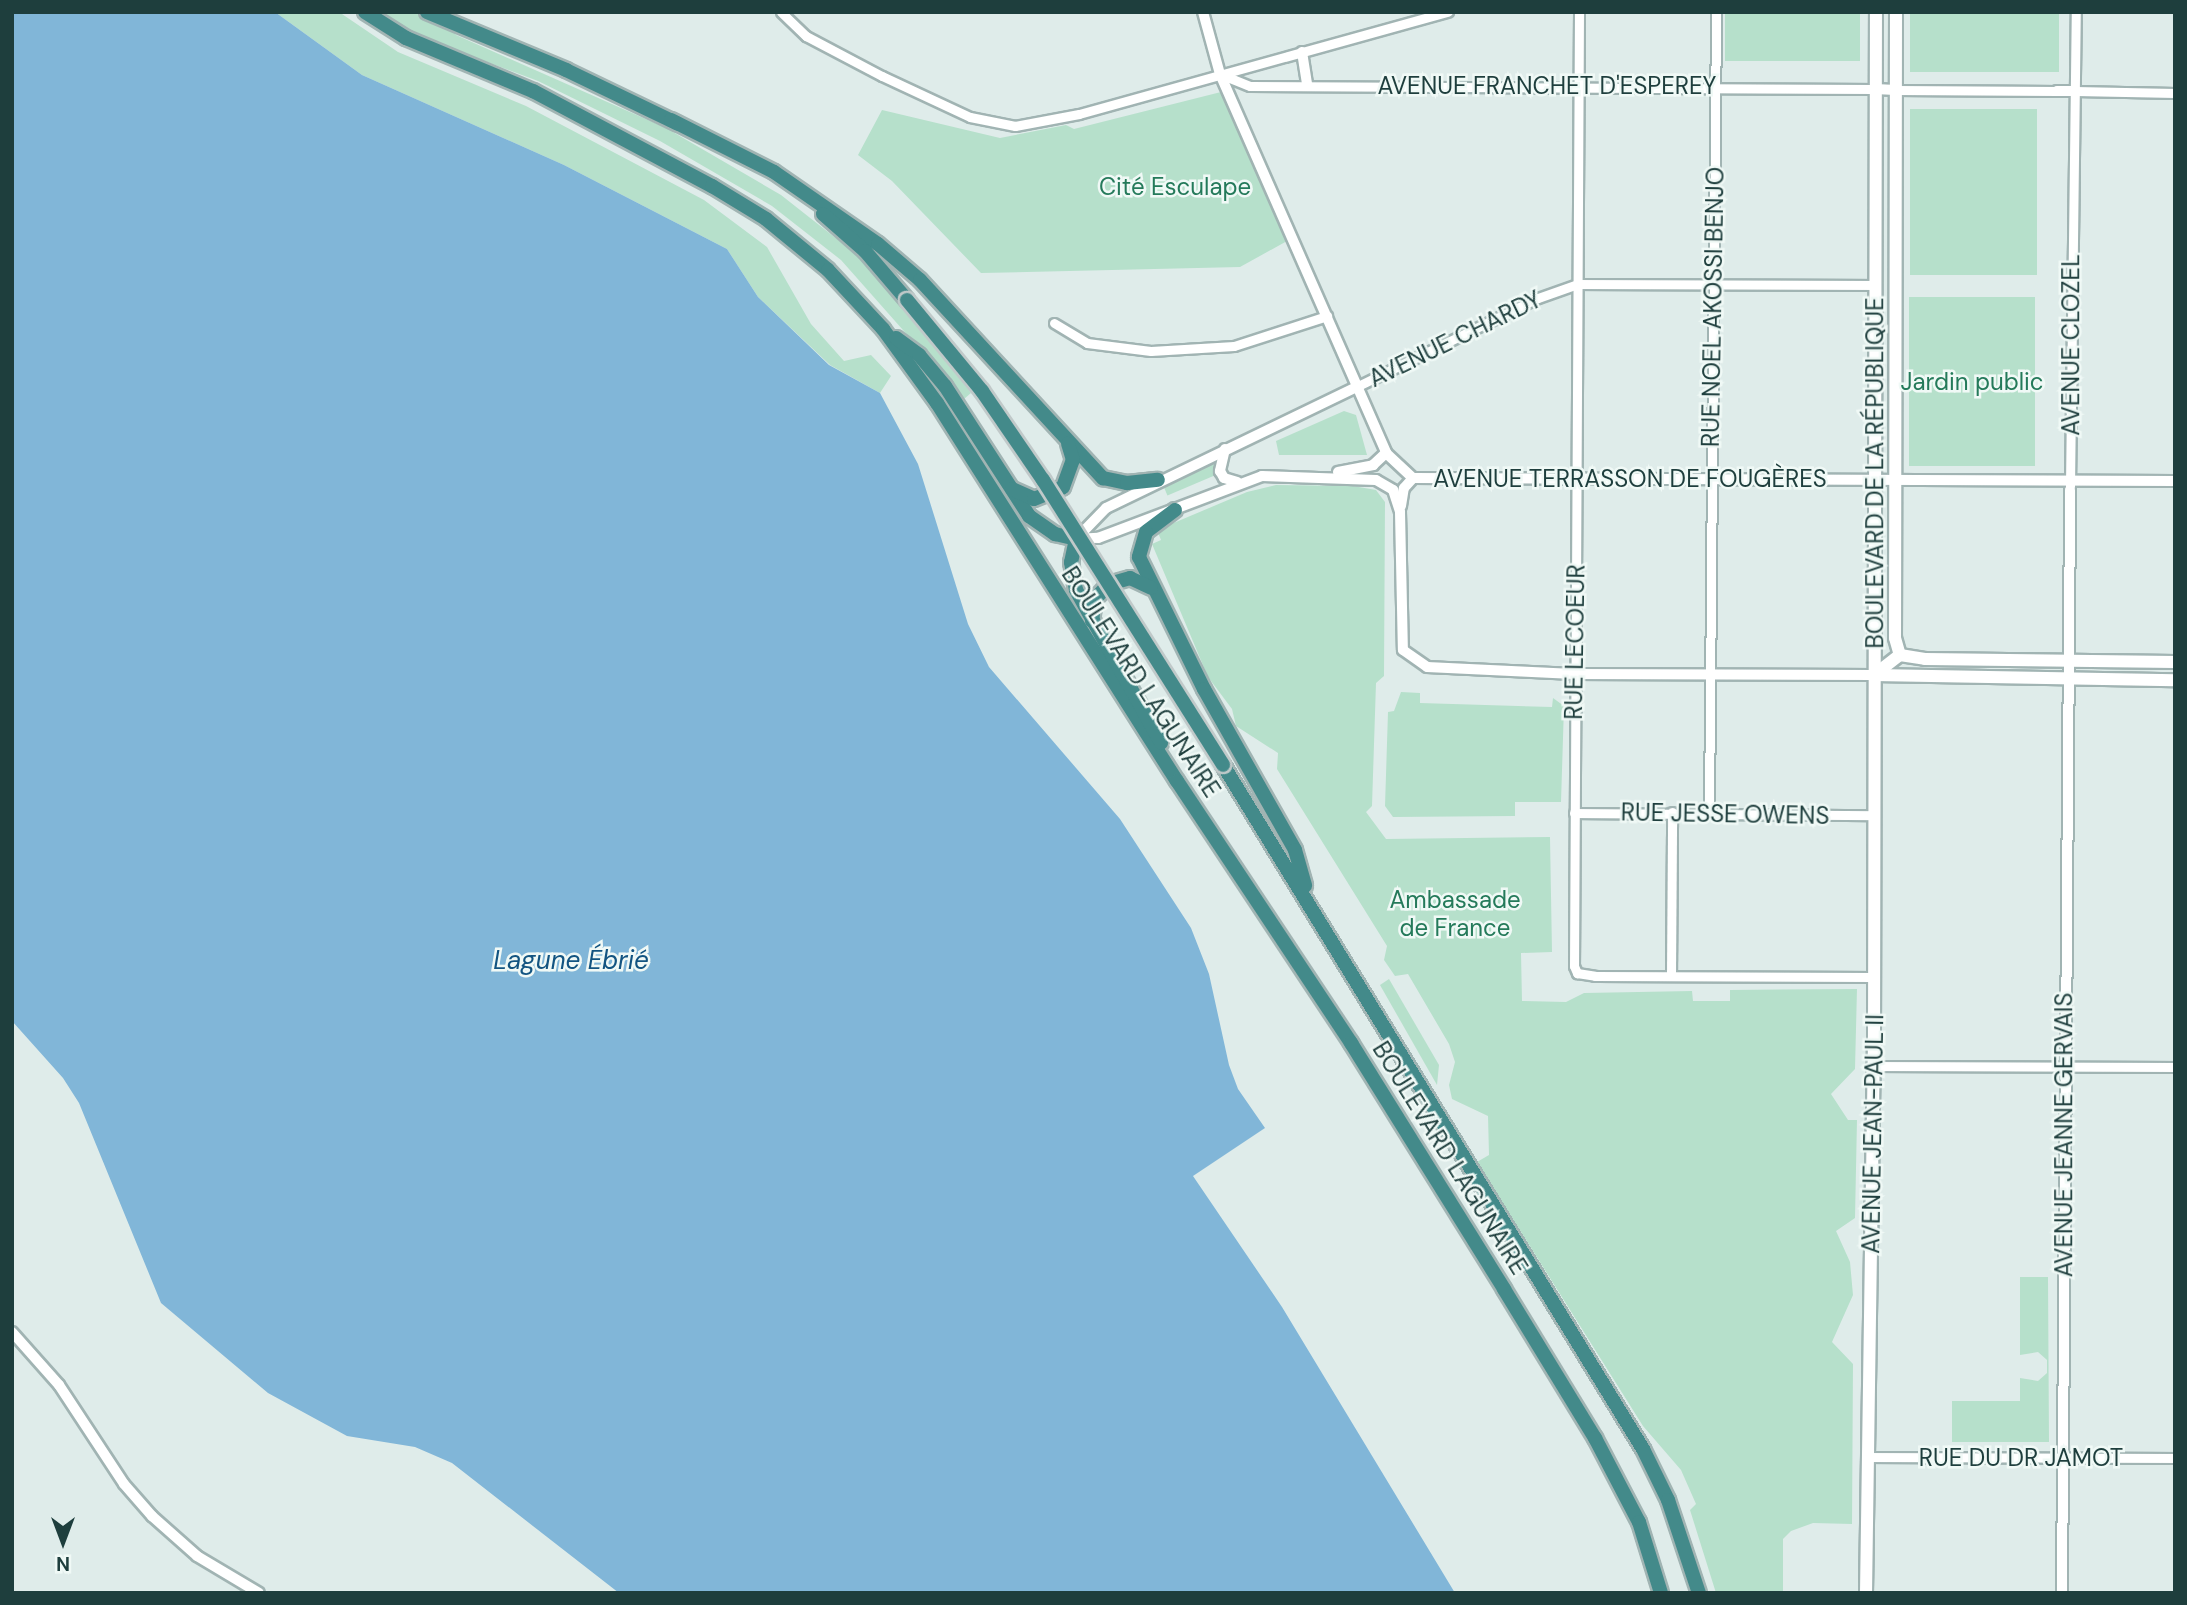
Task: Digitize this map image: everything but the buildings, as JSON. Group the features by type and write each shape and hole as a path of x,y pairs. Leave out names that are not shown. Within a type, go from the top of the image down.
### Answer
{"highway":[{"name":"BOULEVARD LAGUNAIRE","path":"365,12 415,43 533,91 723,192 766,219 828,270 883,329 937,403 1177,782 1351,1043 1595,1438 1639,1522 1661,1593"},
{"name":"BOULEVARD LAGUNAIRE","path":"427,12 671,120 786,187 833,221 906,300 982,391 1043,480 1308,897 1643,1449 1668,1500 1699,1593"},
{"path":"447,12 460,26"},
{"path":"671,120 774,172 878,244 920,279 1103,478 1127,484 1158,480"},
{"path":"883,329 934,372 1008,486 1041,527 1076,539 1072,575 1092,621 1151,723 1177,782"},
{"path":"1008,486 1034,499 1063,486 1072,468 1073,451 1057,428"},
{"path":"1175,510 1140,540 1139,557 1153,589 1295,850 1308,897"},
{"path":"1092,621 1095,599 1109,584 1130,578 1153,589"}],"main road":[{"name":"BOULEVARD DE LA RÉPUBLIQUE","path":"1876,12 1874,675 2175,680"},
{"name":"BOULEVARD DE LA RÉPUBLIQUE","path":"1896,12 1895,638 1900,655 2175,662"},
{"path":"1874,675 1900,655"},
{"name":"AVENUE JEAN-PAUL II","path":"1866,1593 1874,1066 1874,675"}],"street":[{"path":"781,12 827,48 992,125 1015,126 1079,114 1302,52 1411,17 1448,12"},
{"name":"AVENUE TERRASSON DE FOUGÈRES","path":"1203,12 1220,74 1386,453 1413,478 1895,480 2070,485 2175,481"},
{"name":"RUE LECOEUR","path":"1579,12 1574,674 1577,973 1874,977"},
{"name":"RUE NOEL AKOSSI BENJO","path":"1709,812 1709,480 1718,87 1716,12"},
{"name":"AVENUE CLOZEL","path":"2067,678 2076,12"},
{"path":"1302,52 1307,84"},
{"name":"AVENUE FRANCHET D'ESPEREY","path":"1220,74 1250,86 1307,84 1875,89"},
{"path":"1875,89 2175,93"},
{"name":"AVENUE CHARDY","path":"1076,539 1096,513 1158,480 1538,298 1578,284 1876,285"},
{"path":"1054,323 1087,342 1151,351 1234,346 1327,316"},
{"path":"1225,449 1220,471 1224,478 1237,482"},
{"path":"1314,475 1373,465 1386,453"},
{"path":"1076,539 1098,538 1175,510 1237,482 1278,474 1386,483 1400,512"},
{"path":"1413,478 1404,488 1400,512 1401,637 1409,657 1427,667 1574,674 1874,675"},
{"name":"AVENUE JEANNE GERVAIS","path":"2062,1593 2067,678"},
{"path":"1671,975 1672,812"},
{"name":"RUE JESSE OWENS","path":"1574,813 1875,815"},
{"path":"1874,1066 2175,1067"},
{"path":"12,1332 58,1385 124,1483 152,1516 197,1556 259,1593"},
{"name":"RUE DU DR JAMOT","path":"1867,1457 2175,1458"}],"green space":[{"path":"275,12 339,12 398,52 526,106 704,200 767,247 811,324 844,361 871,355 891,376 880,393 830,365 758,297 727,249 564,165 362,75"},
{"path":"376,12 437,12 456,35 666,128 781,195 861,258 903,302 971,393 964,399 841,260 772,206 660,141 538,81 409,33"},
{"path":"1725,12 1860,12 1860,61 1725,61"},
{"path":"1910,12 2059,12 2059,72 1910,72"},
{"name":"Cité Esculape","path":"1221,92 1287,241 1240,267 981,273 892,181 858,155 882,110 1000,138 1066,125 1074,129"},
{"path":"1910,109 2037,109 2037,275 1910,275"},
{"name":"Jardin public","path":"1909,297 2035,297 2035,466 1909,466"},
{"path":"1344,411 1356,415 1367,455 1279,455 1276,441"},
{"path":"1213,462 1218,474 1167,495 1162,483"},
{"name":"Ambassade de France","path":"1276,485 1353,486 1376,490 1385,502 1384,676 1376,683 1372,806 1366,812 1386,839 1550,837 1552,952 1521,953 1522,1001 1566,1002 1584,993 1692,991 1693,1001 1730,1001 1730,990 1857,989 1855,1069 1831,1094 1848,1120 1857,1120 1855,1218 1836,1231 1850,1262 1853,1295 1832,1342 1853,1364 1852,1524 1813,1523 1791,1531 1783,1539 1783,1593 1716,1593 1690,1510 1696,1504 1681,1470 1643,1426 1477,1162 1489,1155 1488,1116 1452,1099 1449,1085 1455,1062 1449,1044 1408,974 1395,976 1384,960 1387,946 1277,769 1278,753 1236,726 1232,709 1208,677 1152,544 1161,540 1157,530 1247,492"},
{"path":"1401,692 1420,693 1420,703 1552,707 1553,698 1564,706 1561,802 1515,802 1515,816 1393,817 1385,806 1388,712 1394,711"},
{"path":"1389,979 1439,1065 1437,1085 1380,985"},
{"path":"2020,1277 2048,1277 2049,1442 1952,1442 1952,1401 2020,1401 2020,1378 2038,1381 2047,1373 2047,1360 2038,1352 2020,1355"}],"water":[{"name":"Lagune Ébrié","path":"12,12 275,12 362,75 564,165 727,249 758,297 829,365 880,393 918,464 968,624 989,667 1120,819 1191,928 1209,974 1229,1065 1238,1089 1265,1128 1193,1176 1282,1307 1455,1593 619,1593 452,1463 415,1447 347,1436 268,1393 161,1303 79,1103 63,1078 12,1021"}]}
